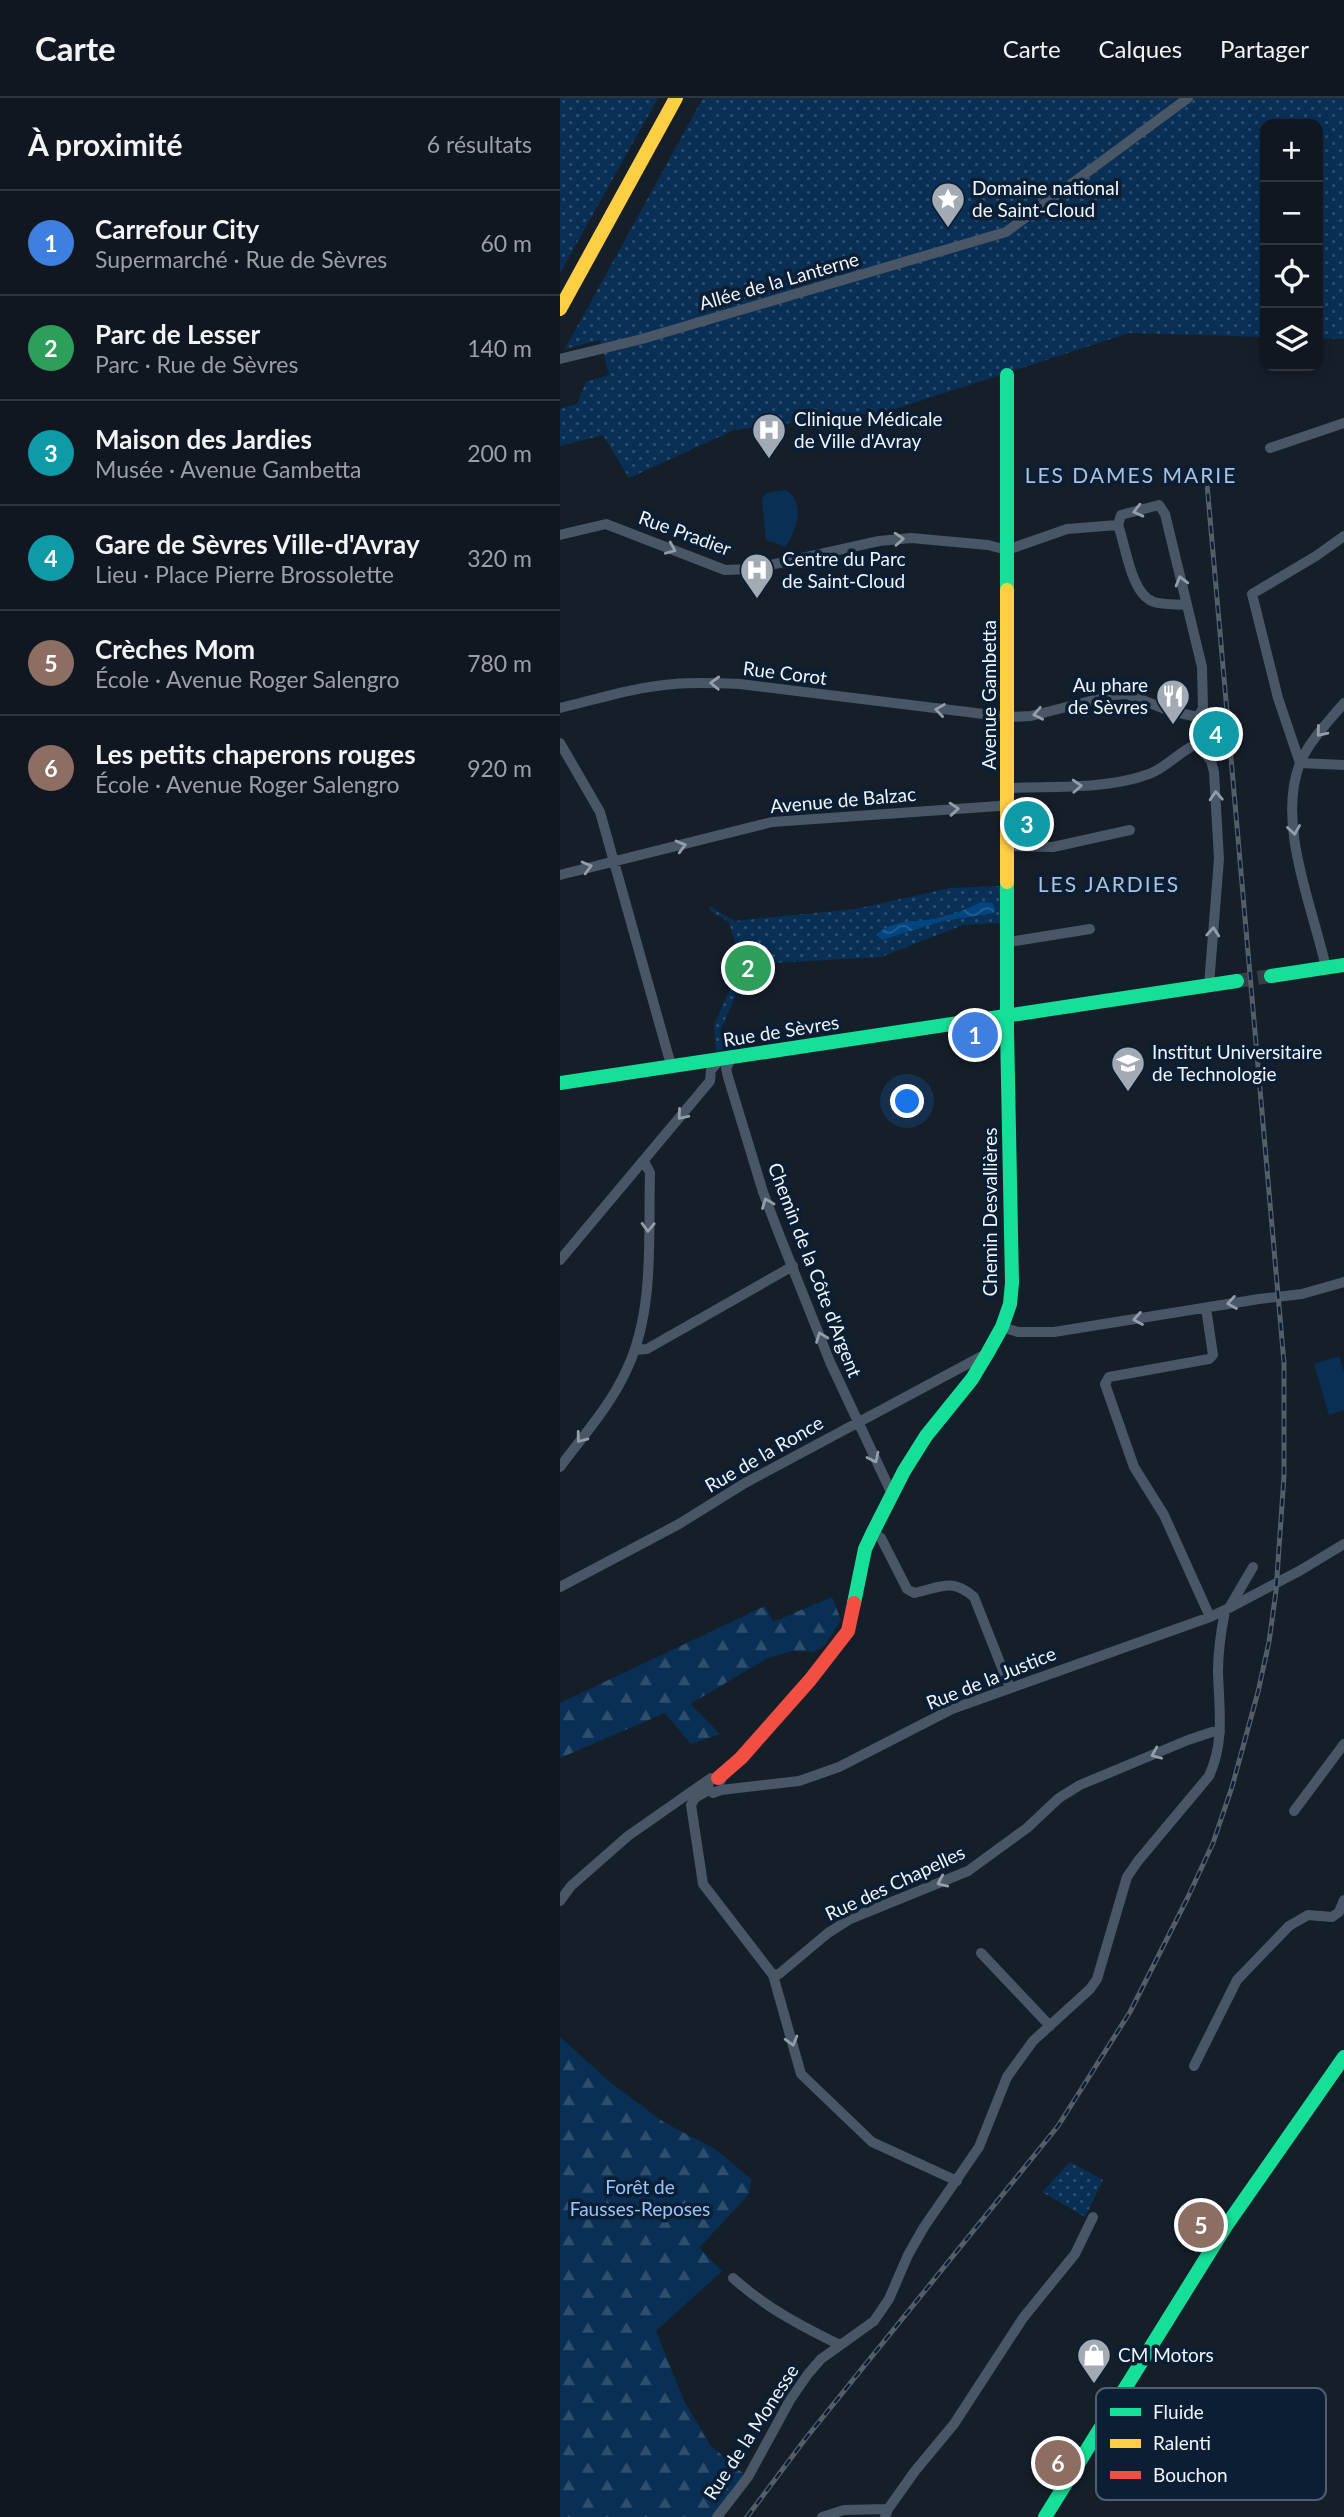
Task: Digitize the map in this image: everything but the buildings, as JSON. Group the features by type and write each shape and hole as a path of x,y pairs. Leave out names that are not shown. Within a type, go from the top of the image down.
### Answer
{"main road":[{"path":"560,309 676,98"},
{"name":"Avenue Gambetta","path":"1007,374 1007,1015"},
{"path":"1271,976 1344,965"},
{"name":"Rue de Sèvres","path":"560,1083 1237,981"},
{"name":"Chemin Desvallières","path":"714,1785 802,1690 848,1631 865,1549 892,1494 926,1436 972,1379 1002,1327 1010,1304 1012,1283 1007,1015"},
{"path":"1125,2388 1236,2210 1291,2128 1344,2057"},
{"path":"1045,2517 1096,2435"}],"street":[{"name":"Allée de la Lanterne","path":"560,359 642,339 1006,232 1188,98"},
{"path":"1270,447 1344,423"},
{"path":"1187,605 1153,602 1143,595 1133,578 1118,525 1121,515 1159,505 1165,514 1202,667 1199,743 1211,761 1214,772 1219,859 1209,985"},
{"name":"Rue Pradier","path":"560,535 606,524 725,570 752,569 879,541 911,538 988,545 1007,550"},
{"path":"1007,550 1067,529 1118,525"},
{"path":"1300,763 1278,698 1252,594 1317,556 1344,536"},
{"name":"Rue Corot","path":"560,708 638,689 706,683 740,684 1008,718 1031,716 1102,697 1128,694 1170,711 1198,717"},
{"path":"1326,968 1306,891 1292,817 1293,795 1300,763 1312,742 1344,703"},
{"path":"560,743 596,801 671,1065"},
{"path":"1008,788 1092,785 1147,775 1188,747 1199,743"},
{"path":"1300,763 1344,766"},
{"name":"Avenue de Balzac","path":"560,875 772,822 999,806 1009,803"},
{"path":"1008,846 1053,847 1130,830"},
{"path":"1009,942 1090,929"},
{"path":"560,1260 710,1081 711,1070 720,1060"},
{"name":"Chemin de la Côte d'Argent","path":"720,1060 729,1063 726,1068 728,1077 763,1192 830,1362 892,1494"},
{"path":"560,1467 612,1398 635,1350 646,1297 650,1173 644,1161"},
{"path":"635,1350 647,1349 793,1266"},
{"path":"1002,1327 1018,1332 1054,1332 1302,1294 1344,1282"},
{"path":"1206,1308 1213,1355 1209,1359 1109,1377 1105,1384 1134,1466 1164,1515 1210,1617"},
{"name":"Rue de la Ronce","path":"560,1587 670,1530 745,1483 987,1354"},
{"path":"873,1532 881,1538 907,1589 914,1593 951,1584 962,1587 974,1597 1010,1688"},
{"name":"Rue de la Justice","path":"714,1785 799,1781 839,1767 952,1709 1210,1617 1344,1545"},
{"path":"1227,1609 1253,1567"},
{"name":"Rue de la Monesse","path":"717,2517 748,2477 790,2400 808,2374 821,2359 874,2321 889,2299 908,2255 924,2227 979,2147 1007,2077 1033,2041 1090,1989 1097,1979 1127,1878 1209,1776 1215,1763 1220,1732 1218,1660 1227,1609"},
{"name":"Rue des Chapelles","path":"773,1975 779,1974 828,1933 850,1919 968,1871 1027,1828 1059,1798 1080,1785 1188,1740 1220,1732"},
{"path":"1294,1811 1344,1744"},
{"path":"714,1785 695,1798 691,1805 703,1884 773,1975 801,2074 872,2142 957,2180"},
{"name":"Chemin Desvallières","path":"560,1901 571,1886 628,1836 680,1801 714,1785"},
{"path":"680,1801 691,1805"},
{"path":"1194,2066 1237,1980 1289,1926 1308,1915 1332,1917 1339,1912 1344,1900"},
{"path":"981,1953 1050,2025"},
{"path":"822,2517 844,2511 887,2513 957,2418 1023,2318 1075,2254 1093,2217"},
{"path":"733,2278 775,2311 841,2345"}],"green space":[{"path":"560,98 658,98 560,273"},
{"name":"Domaine national de Saint-Cloud","path":"703,98 1344,98 1344,339 1323,338 1323,119 1260,119 1260,337 1129,333 889,411 734,430 629,478 603,435 560,446 560,409 577,404 586,382 609,375 600,340 565,349"},
{"path":"786,490 796,502 798,518 785,547 766,540 762,499 766,493"},
{"path":"1002,886 1002,923 963,925 881,957 771,963 746,972 721,1029 724,1050 716,1051 714,1025 741,965 729,922 709,910 710,907 735,921 855,909 950,888"},
{"path":"1339,1356 1344,1372 1344,1410 1329,1415 1314,1364"},
{"path":"832,1597 841,1620 824,1646 813,1652 791,1651 766,1659 690,1704 720,1734 691,1744 665,1713 560,1758 560,1703 765,1606 773,1622"},
{"name":"Forêt de Fausses-Reposes","path":"560,2037 611,2083 665,2123 715,2149 751,2179 749,2194 699,2248 722,2271 656,2331 684,2401 710,2445 745,2475 714,2517 560,2517"},
{"path":"1070,2162 1103,2180 1085,2217 1042,2192"}],"water":[{"path":"981,902 992,903 994,913 943,921 882,940 878,936 878,933 893,925 944,917"}],"tunnel":[{"path":"1237,981 1271,976"}],"railway":[{"path":"747,2517 806,2438 1058,2126 1130,2012 1213,1843 1232,1787 1258,1692 1276,1591 1284,1476 1284,1363 1207,484"}],"traffic: fast":[{"path":"1007,375 1007,590"},
{"path":"854,1603 865,1549 904,1471 926,1436 972,1379 1002,1327 1010,1304 1012,1283 1007,882"},
{"path":"1271,976 1344,965"},
{"path":"560,1083 1237,981"},
{"path":"1125,2388 1226,2226 1344,2057"},
{"path":"1045,2517 1096,2435"}],"traffic: slow":[{"path":"560,309 676,98"},
{"path":"1007,590 1007,882"}],"traffic: jam":[{"path":"718,1778 741,1758 810,1680 848,1631 854,1603"}],"place":[{"name":"Domaine national de Saint-Cloud","path":"948,229"},
{"name":"Clinique Médicale de Ville d'Avray","path":"769,460"},
{"name":"Centre du Parc de Saint-Cloud","path":"757,600"},
{"name":"Au phare de Sèvres","path":"1173,726"},
{"name":"Gare de Sèvres Ville-d'Avray","path":"1216,734"},
{"name":"Maison des Jardies","path":"1027,824"},
{"name":"Parc de Lesser","path":"748,968"},
{"name":"Carrefour City","path":"975,1035"},
{"name":"Institut Universitaire de Technologie","path":"1128,1093"},
{"name":"Crèches Mom","path":"1201,2225"},
{"name":"CM Motors","path":"1094,2385"},
{"name":"Les petits chaperons rouges","path":"1058,2463"}],"district":[{"name":"LES DAMES MARIE","path":"1131,476"},
{"name":"LES JARDIES","path":"1109,885"}]}
